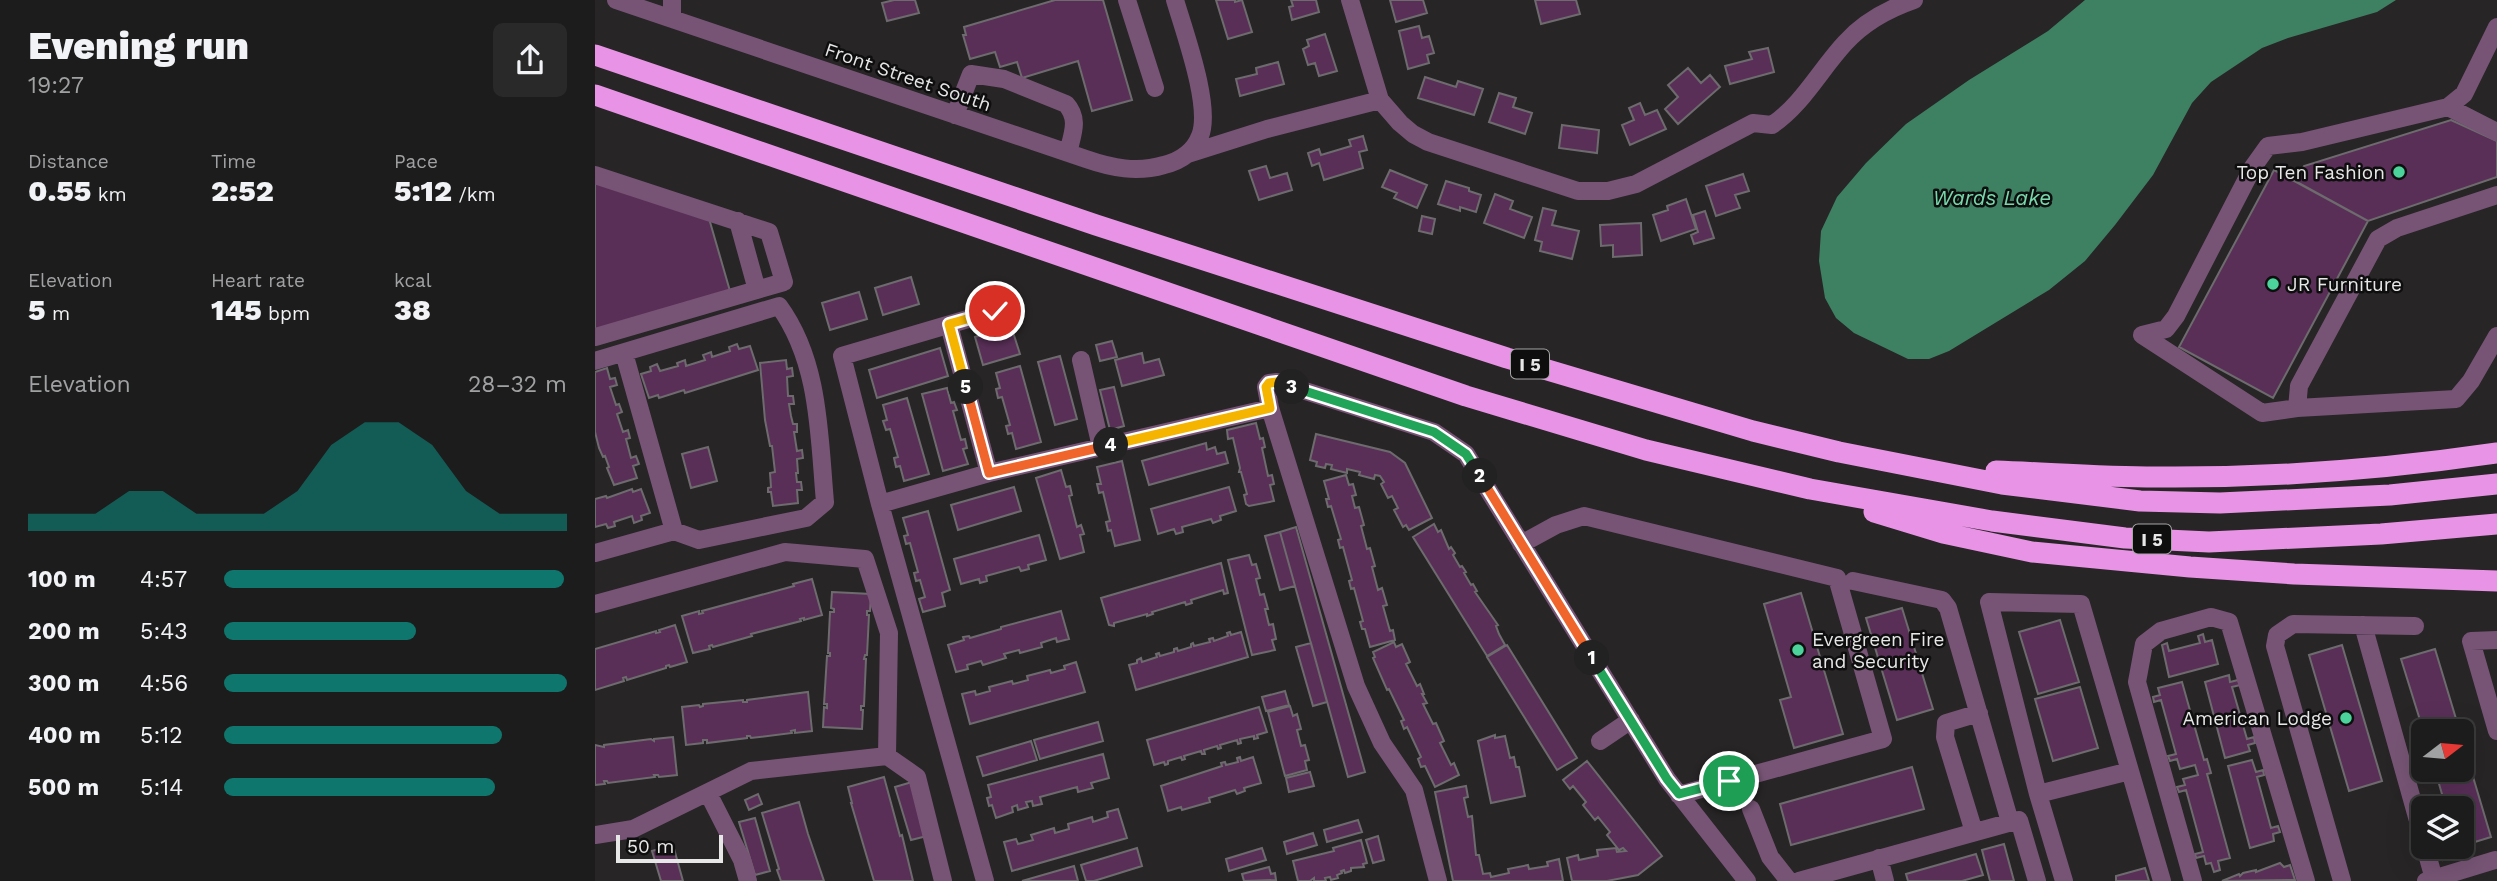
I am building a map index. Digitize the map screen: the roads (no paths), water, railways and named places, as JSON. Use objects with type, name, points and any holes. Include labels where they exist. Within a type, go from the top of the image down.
[{"type":"highway","name":"I 5","points":[[595,55],[1095,225],[1507,358],[1753,431],[1839,452],[2002,484],[2140,501],[2220,503],[2390,495],[2497,484]]},
{"type":"highway","name":"I 5","points":[[595,95],[1466,396],[1646,450],[1810,489],[2019,525],[2125,538],[2209,541],[2381,534],[2497,524]]},
{"type":"highway","points":[[1936,469],[2156,477],[2234,475],[2359,468],[2497,453]]},
{"type":"highway","points":[[1810,489],[1943,533],[2032,552],[2294,574],[2497,581]]},
{"type":"street","name":"Front Street South","points":[[616,0],[1068,153],[1127,170],[1161,167],[1188,154],[1267,129],[1380,100]]},
{"type":"street","points":[[672,0],[672,19]]},
{"type":"street","points":[[1127,0],[1155,88]]},
{"type":"street","points":[[1175,0],[1203,113],[1200,138],[1188,154]]},
{"type":"street","points":[[1350,0],[1380,100],[1400,123],[1428,142],[1565,187],[1593,192],[1636,184],[1753,122],[1769,126],[1778,121],[1846,42],[1879,14],[1914,0]]},
{"type":"street","points":[[2497,27],[2464,94],[2448,107],[2302,142],[2268,146],[2253,167],[2176,316],[2166,329],[2142,335],[2262,413],[2297,408],[2456,399],[2471,381],[2497,335]]},
{"type":"street","points":[[955,115],[971,74],[1004,79],[1066,104],[1072,110],[1076,120],[1068,153]]},
{"type":"street","points":[[2448,107],[2497,132]]},
{"type":"street","points":[[595,174],[769,232],[784,282],[595,337]]},
{"type":"street","points":[[2297,408],[2299,386],[2378,239],[2397,228],[2497,195]]},
{"type":"street","points":[[738,220],[757,290]]},
{"type":"street","points":[[595,361],[779,306],[792,323],[814,385],[825,502],[806,518],[699,540],[674,531],[595,554]]},
{"type":"street","points":[[985,881],[880,505],[842,356],[995,311]]},
{"type":"street","points":[[949,324],[989,473]]},
{"type":"street","points":[[624,353],[674,531]]},
{"type":"street","points":[[1080,360],[1101,447]]},
{"type":"street","points":[[1438,881],[1414,790],[1382,743],[1356,686],[1270,408],[1266,387],[1269,383],[1277,382],[1434,432],[1466,454],[1679,794],[1747,881]]},
{"type":"street","points":[[880,505],[989,473],[1270,408]]},
{"type":"street","points":[[1521,544],[1556,525],[1584,516],[1836,578],[1883,739],[1679,794]]},
{"type":"street","points":[[595,604],[785,552],[865,559],[888,633],[887,756]]},
{"type":"street","points":[[1853,581],[1941,600],[1948,608],[2010,822]]},
{"type":"street","points":[[2064,881],[2038,794],[1989,602],[2081,604],[2162,881]]},
{"type":"street","points":[[2193,881],[2137,682],[2144,644],[2161,631],[2211,617],[2229,622],[2306,881]]},
{"type":"street","points":[[2342,881],[2275,646],[2277,635],[2294,624],[2415,626]]},
{"type":"street","points":[[2363,625],[2411,798]]},
{"type":"street","points":[[2497,640],[2471,641],[2497,731]]},
{"type":"street","points":[[1974,832],[1945,737],[1946,723],[1979,713]]},
{"type":"street","points":[[1600,741],[1631,720]]},
{"type":"street","points":[[595,835],[633,829],[751,771],[887,756],[917,777],[943,881]]},
{"type":"street","points":[[2038,794],[2130,771]]},
{"type":"street","points":[[708,793],[741,860],[748,881]]},
{"type":"street","points":[[1751,809],[1770,857],[1789,881]]},
{"type":"street","points":[[1799,881],[2019,820],[2037,881]]},
{"type":"street","points":[[1879,858],[1885,881]]},
{"type":"street","points":[[2426,859],[2430,880],[2495,860]]},
{"type":"water","name":"Wards Lake","points":[[2085,0],[2396,0],[2377,12],[2262,48],[2211,82],[2192,103],[2153,175],[2115,225],[2085,261],[2049,290],[1949,351],[1929,359],[1908,359],[1854,333],[1836,318],[1825,298],[1819,261],[1821,231],[1837,197],[1866,163],[1906,124],[1969,80],[2048,31]]},
{"type":"place","name":"Top Ten Fashion","points":[[2399,172]]},
{"type":"place","name":"JR Furniture","points":[[2273,284]]},
{"type":"place","name":"Evergreen Fire and Security","points":[[1798,650]]},
{"type":"place","name":"American Lodge","points":[[2346,718]]}]
